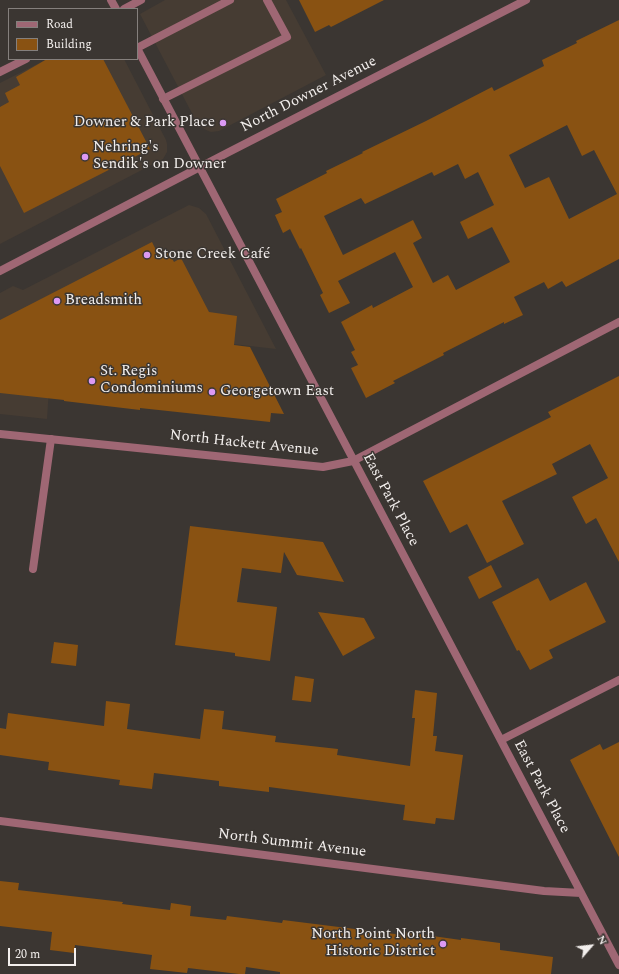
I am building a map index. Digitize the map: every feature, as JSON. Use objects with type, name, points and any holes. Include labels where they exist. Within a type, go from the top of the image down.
[{"type":"street","points":[[126,8],[141,0]]},
{"type":"street","points":[[138,47],[230,0]]},
{"type":"street","points":[[163,99],[287,37],[267,0]]},
{"type":"street","name":"North Downer Avenue","points":[[0,271],[526,0]]},
{"type":"street","name":"East Park Place","points":[[138,50],[619,965]]},
{"type":"street","points":[[0,72],[24,60]]},
{"type":"street","name":"North Hackett Avenue","points":[[0,434],[323,467],[353,461],[619,322]]},
{"type":"street","points":[[33,569],[51,439]]},
{"type":"street","points":[[501,740],[619,680]]},
{"type":"street","name":"North Summit Avenue","points":[[0,821],[544,891],[581,893]]},
{"type":"shaded area","points":[[165,0],[286,0],[326,75],[219,131],[211,132],[206,130],[196,121],[140,14]]},
{"type":"shaded area","points":[[45,60],[125,60],[166,140],[167,152],[163,159],[0,244],[0,83]]},
{"type":"shaded area","points":[[189,205],[199,208],[206,214],[276,349],[155,335],[50,373],[47,419],[0,414],[0,293],[13,286],[23,290]]},
{"type":"building","points":[[299,0],[384,0],[331,27],[329,25],[315,32]]},
{"type":"building","points":[[619,20],[619,259],[566,287],[562,281],[548,289],[544,282],[514,297],[523,315],[504,324],[504,322],[443,353],[444,355],[393,381],[395,383],[366,398],[351,368],[358,365],[351,352],[355,350],[341,322],[372,305],[373,308],[413,287],[395,252],[338,281],[350,303],[329,313],[320,295],[323,293],[301,248],[300,249],[290,229],[283,233],[275,215],[282,212],[276,199],[327,173],[326,171],[363,153],[362,152],[492,87],[494,91],[544,66],[542,60],[577,43],[576,41]],"holes":[[[567,125],[582,156],[594,150],[617,194],[569,219],[549,177],[525,188],[509,155]],[[458,164],[465,179],[478,172],[494,205],[460,222],[468,239],[492,227],[510,262],[456,290],[448,275],[433,283],[413,243],[422,238],[413,220],[343,255],[324,216],[361,198],[365,204],[432,172],[434,176]]]},
{"type":"building","points":[[45,60],[104,60],[150,149],[24,213],[0,166],[0,107],[9,102],[5,93],[20,85],[16,77]]},
{"type":"building","points":[[152,242],[159,256],[168,251],[174,262],[181,258],[209,312],[237,316],[234,345],[250,347],[284,414],[271,413],[270,422],[140,408],[140,410],[0,393],[0,320]]},
{"type":"building","points":[[619,376],[619,562],[596,518],[586,524],[572,497],[608,478],[590,444],[552,464],[557,474],[502,501],[524,544],[487,563],[467,524],[450,533],[423,481],[551,417],[548,412]]},
{"type":"building","points":[[190,526],[323,542],[344,582],[297,575],[284,552],[281,573],[242,568],[237,602],[277,607],[270,661],[235,656],[235,653],[175,645]]},
{"type":"building","points":[[491,565],[502,587],[479,599],[468,577]]},
{"type":"building","points":[[538,578],[550,601],[586,582],[606,622],[549,650],[553,658],[530,670],[519,650],[517,651],[492,602]]},
{"type":"building","points":[[318,612],[364,618],[375,638],[343,656]]},
{"type":"building","points":[[54,642],[78,645],[76,666],[51,663]]},
{"type":"building","points":[[295,676],[314,679],[311,702],[292,700]]},
{"type":"building","points":[[415,690],[437,693],[433,736],[437,736],[435,751],[463,755],[454,820],[436,818],[435,824],[403,820],[405,805],[269,787],[269,792],[219,786],[219,781],[154,773],[152,789],[119,785],[120,780],[48,770],[49,762],[0,755],[0,728],[6,729],[8,713],[104,726],[106,701],[130,704],[127,729],[200,739],[204,709],[224,711],[222,729],[276,736],[275,742],[338,749],[337,755],[410,766],[415,718],[412,718]]},
{"type":"building","points":[[619,742],[619,857],[570,760],[600,744],[603,750]]},
{"type":"building","points":[[0,881],[19,883],[18,890],[123,902],[122,904],[170,910],[171,903],[191,906],[190,916],[226,920],[227,916],[282,923],[283,920],[403,935],[404,932],[461,940],[461,938],[500,943],[500,950],[553,957],[551,974],[280,974],[280,972],[246,967],[245,974],[239,974],[188,968],[187,973],[150,969],[152,955],[75,945],[74,953],[50,950],[52,932],[0,926]]},
{"type":"place","name":"Downer & Park Place","points":[[223,123]]},
{"type":"place","name":"Nehring's Sendik's on Downer","points":[[85,157]]},
{"type":"place","name":"Stone Creek Café","points":[[147,255]]},
{"type":"place","name":"Breadsmith","points":[[57,301]]},
{"type":"place","name":"St. Regis Condominiums","points":[[92,381]]},
{"type":"place","name":"Georgetown East","points":[[212,392]]},
{"type":"place","name":"North Point North Historic District","points":[[443,944]]}]
